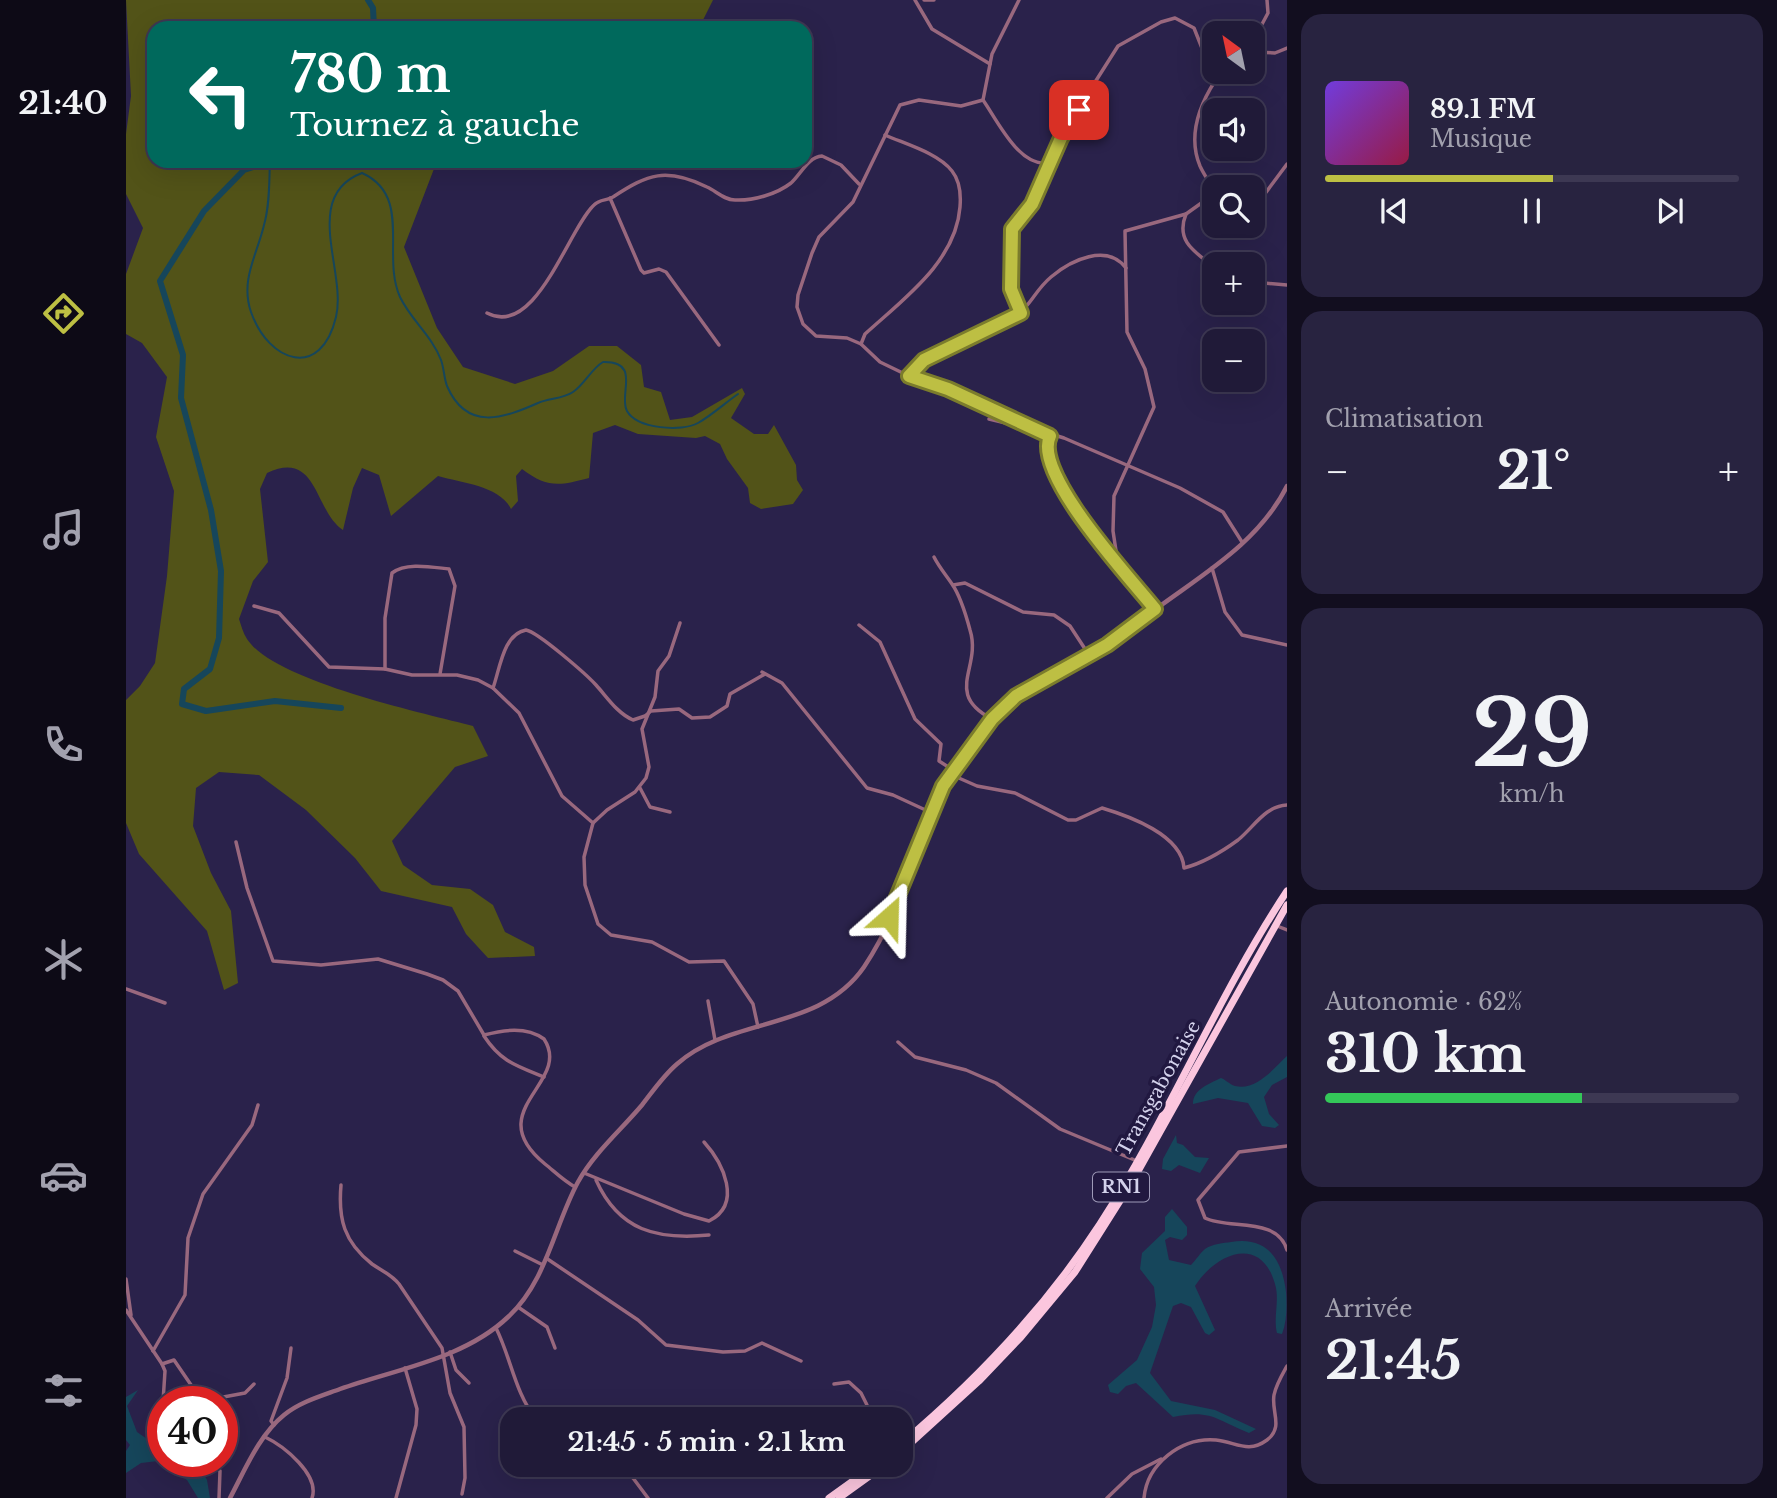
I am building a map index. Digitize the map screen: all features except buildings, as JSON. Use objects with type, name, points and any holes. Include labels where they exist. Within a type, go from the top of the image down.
[{"type":"highway","name":"Transgabonaise","points":[[913,1441],[979,1381],[1048,1307],[1105,1228],[1246,959],[1287,891]]},
{"type":"highway","name":"Transgabonaise","points":[[913,1433],[973,1379],[1034,1312],[1100,1224],[1139,1162],[1287,905]]},
{"type":"highway","points":[[829,1498],[860,1477]]},
{"type":"highway","points":[[839,1498],[868,1477]]},
{"type":"street","points":[[915,0],[932,29],[990,64]]},
{"type":"street","points":[[924,0],[934,0]]},
{"type":"street","points":[[1019,0],[990,64],[983,100],[1021,152],[1040,164],[1051,160]]},
{"type":"street","points":[[1265,21],[1267,0]]},
{"type":"street","points":[[1021,313],[1011,289],[1012,229],[1032,204],[1065,131],[1118,46],[1167,19],[1183,20],[1194,28],[1202,48]]},
{"type":"street","points":[[1265,53],[1275,53],[1287,48]]},
{"type":"street","points":[[1205,175],[1200,166],[1195,138],[1201,105],[1213,84]]},
{"type":"street","points":[[983,100],[961,106],[919,100],[904,102],[853,202],[819,237],[801,284],[797,307],[803,324],[812,333],[847,338],[861,344],[880,362],[909,376],[948,389],[1049,438]]},
{"type":"street","points":[[861,344],[865,334],[936,266],[952,239],[960,210],[959,186],[950,168],[885,135]]},
{"type":"street","points":[[812,161],[817,156],[841,165],[860,185]]},
{"type":"street","points":[[1265,194],[1287,163]]},
{"type":"street","points":[[487,313],[512,316],[528,306],[557,265],[586,213],[598,200],[610,198],[637,180],[663,175],[694,182],[731,200],[754,198],[785,187],[805,168]]},
{"type":"street","points":[[610,198],[641,270],[644,273],[659,269],[666,272],[719,345]]},
{"type":"street","points":[[1118,564],[1112,508],[1127,464],[1154,407],[1145,369],[1127,332],[1128,270],[1125,231],[1186,214],[1202,203]]},
{"type":"street","points":[[1186,214],[1182,229],[1185,241],[1202,256]]},
{"type":"street","points":[[909,376],[924,360],[1021,313],[1049,278],[1079,261],[1106,254],[1116,257],[1128,270]]},
{"type":"street","points":[[1265,283],[1287,285]]},
{"type":"street","points":[[989,419],[1127,464],[1212,504],[1223,512],[1243,544]]},
{"type":"street","points":[[1049,438],[1051,457],[1074,510],[1155,609]]},
{"type":"street","points":[[230,1498],[274,1425],[307,1402],[450,1352],[496,1328],[518,1307],[543,1265],[575,1187],[584,1172],[667,1073],[693,1051],[715,1040],[813,1009],[836,994],[862,968],[909,875],[932,813],[952,772],[992,719],[1016,696],[1120,637],[1243,544],[1273,513],[1287,486]]},
{"type":"street","points":[[934,557],[953,585],[973,640],[966,679],[969,701],[974,710],[992,719]]},
{"type":"street","points":[[385,669],[385,618],[392,573],[408,567],[436,567],[449,569],[455,586],[440,674]]},
{"type":"street","points":[[1212,568],[1225,612],[1241,635],[1287,645]]},
{"type":"street","points":[[953,585],[965,583],[1023,612],[1054,615],[1070,626],[1089,655]]},
{"type":"street","points":[[254,606],[279,613],[329,667],[385,669],[412,675],[465,676],[493,688],[519,713],[562,796],[593,823]]},
{"type":"street","points":[[680,623],[669,656],[658,671],[651,711],[642,729],[649,767],[640,788],[593,823],[584,857],[585,885],[598,924],[611,935],[652,942],[689,962],[724,961],[753,1004],[758,1027]]},
{"type":"street","points":[[859,625],[863,631],[880,642],[915,719],[941,744],[939,761],[977,786],[1015,793],[1068,820],[1076,820],[1102,808],[1115,812],[1170,841],[1181,854],[1184,868],[1197,864],[1238,839],[1272,809],[1287,805]]},
{"type":"street","points":[[493,688],[505,648],[519,632],[526,630],[553,647],[630,719],[637,719],[651,711],[679,709],[692,718],[710,717],[727,706],[730,694],[763,673],[780,681],[867,788],[893,795],[932,813]]},
{"type":"street","points":[[640,788],[650,807],[670,812]]},
{"type":"street","points":[[236,842],[247,888],[273,961],[321,965],[378,959],[443,980],[458,991],[492,1048],[520,1070],[544,1077]]},
{"type":"street","points":[[1275,925],[1287,930]]},
{"type":"street","points":[[126,989],[165,1003]]},
{"type":"street","points":[[708,1001],[715,1040]]},
{"type":"street","points":[[484,1035],[500,1031],[537,1034],[547,1044],[544,1077],[522,1117],[521,1138],[537,1157],[575,1187]]},
{"type":"street","points":[[898,1042],[915,1056],[965,1070],[996,1083],[1060,1129],[1139,1162]]},
{"type":"street","points":[[153,1351],[185,1295],[188,1238],[202,1194],[252,1125],[258,1105]]},
{"type":"street","points":[[584,1172],[596,1180],[709,1221],[724,1210],[728,1199],[722,1166],[704,1142]]},
{"type":"street","points":[[1287,1146],[1239,1152],[1206,1189],[1198,1205],[1205,1218],[1217,1224],[1265,1228],[1285,1243],[1287,1250]]},
{"type":"street","points":[[596,1180],[605,1199],[630,1224],[660,1235],[709,1235]]},
{"type":"street","points":[[341,1185],[340,1218],[345,1234],[372,1264],[393,1276],[438,1339],[450,1393],[464,1427],[466,1479],[462,1494]]},
{"type":"street","points":[[515,1251],[543,1265]]},
{"type":"street","points":[[546,1258],[638,1320],[667,1345],[723,1352],[745,1351],[762,1343],[802,1361]]},
{"type":"street","points":[[126,1279],[132,1317]]},
{"type":"street","points":[[518,1307],[547,1327],[555,1348]]},
{"type":"street","points":[[126,1310],[162,1364],[165,1371],[164,1386]]},
{"type":"street","points":[[496,1328],[511,1362],[520,1395],[528,1407]]},
{"type":"street","points":[[274,1425],[271,1422],[287,1378],[291,1348]]},
{"type":"street","points":[[450,1352],[456,1370],[469,1383]]},
{"type":"street","points":[[162,1364],[174,1360],[202,1401],[245,1393],[254,1384]]},
{"type":"street","points":[[1107,1498],[1132,1474],[1189,1443],[1216,1440],[1245,1448],[1268,1438],[1278,1422],[1273,1397],[1287,1366]]},
{"type":"street","points":[[396,1498],[416,1425],[417,1409],[405,1368]]},
{"type":"street","points":[[834,1384],[849,1382],[861,1393],[866,1407]]},
{"type":"street","points":[[265,1437],[310,1476],[315,1487],[312,1498]]},
{"type":"street","points":[[1144,1498],[1152,1471],[1168,1455]]},
{"type":"street","points":[[219,1498],[220,1477]]},
{"type":"street","points":[[631,1477],[648,1498]]},
{"type":"shaded area","points":[[126,0],[713,0],[702,21],[147,21],[147,168],[434,168],[404,247],[437,328],[463,367],[515,384],[553,371],[589,346],[617,346],[641,365],[644,387],[661,392],[670,420],[692,417],[742,388],[745,394],[731,418],[754,434],[768,434],[774,425],[796,465],[797,480],[803,490],[793,504],[761,509],[750,503],[748,488],[727,459],[720,444],[705,436],[696,438],[638,434],[615,425],[593,433],[589,478],[554,484],[539,480],[522,469],[516,476],[518,501],[511,509],[506,501],[489,490],[438,476],[391,516],[379,475],[362,468],[353,488],[343,530],[326,510],[306,475],[296,469],[284,468],[267,473],[260,489],[268,562],[253,581],[239,619],[247,639],[262,654],[317,682],[387,704],[473,726],[488,756],[455,767],[392,841],[403,865],[432,885],[470,889],[493,905],[505,932],[534,947],[535,956],[488,958],[466,934],[452,907],[381,891],[355,858],[306,810],[259,775],[219,772],[196,788],[193,826],[211,873],[231,911],[238,983],[224,990],[207,931],[139,854],[126,823],[126,700],[140,686],[155,663],[167,576],[174,491],[156,437],[167,377],[142,343],[126,334],[126,274],[143,228],[126,194],[126,134],[131,96]]},
{"type":"water","points":[[1287,1056],[1287,1077],[1272,1085],[1264,1097],[1269,1114],[1279,1125],[1275,1128],[1262,1126],[1248,1103],[1218,1098],[1193,1104],[1196,1094],[1212,1082],[1221,1078],[1235,1086],[1250,1085],[1264,1078]]},
{"type":"water","points":[[1176,1135],[1177,1143],[1183,1145],[1195,1157],[1209,1158],[1200,1173],[1179,1165],[1171,1171],[1162,1169],[1163,1159]]},
{"type":"water","points":[[1172,1209],[1187,1227],[1187,1235],[1182,1240],[1170,1237],[1165,1240],[1169,1260],[1191,1265],[1208,1247],[1244,1241],[1263,1246],[1281,1269],[1287,1303],[1282,1334],[1277,1333],[1276,1290],[1268,1268],[1260,1259],[1249,1254],[1238,1254],[1214,1265],[1195,1286],[1215,1330],[1209,1335],[1205,1333],[1191,1307],[1181,1303],[1173,1306],[1150,1373],[1171,1401],[1215,1410],[1256,1429],[1249,1433],[1205,1415],[1173,1417],[1136,1383],[1126,1386],[1118,1394],[1110,1392],[1108,1385],[1137,1360],[1152,1327],[1156,1305],[1154,1287],[1140,1269],[1142,1253],[1165,1231],[1165,1217]]},
{"type":"water","points":[[138,1390],[127,1406],[137,1432],[147,1439],[147,1462],[126,1473],[126,1451],[130,1445],[126,1440],[126,1397]]},
{"type":"water","points":[[182,1477],[205,1477],[210,1498],[198,1498]]},
{"type":"waterway","points":[[368,0],[373,8],[374,21]]},
{"type":"waterway","points":[[250,168],[244,170],[204,211],[160,281],[183,355],[181,398],[211,510],[221,571],[219,638],[210,669],[184,689],[182,704],[206,711],[275,701],[341,708]]},
{"type":"waterway","points":[[270,168],[266,217],[247,289],[251,312],[259,329],[282,353],[307,357],[319,350],[329,337],[336,317],[338,299],[330,217],[334,199],[344,184],[362,173],[377,183],[387,196],[393,228],[395,281],[400,297],[437,351],[447,386],[455,401],[465,410],[476,416],[500,416],[565,396],[577,389],[603,362],[622,367],[626,380],[627,411],[640,422],[650,425],[671,428],[691,426],[738,394]]},
{"type":"route","points":[[889,917],[909,875],[943,786],[992,719],[1016,696],[1120,637],[1155,609],[1074,510],[1047,447],[1050,436],[948,389],[909,376],[924,360],[1021,313],[1014,302],[1011,289],[1012,229],[1032,204],[1061,138],[1079,110]]}]
